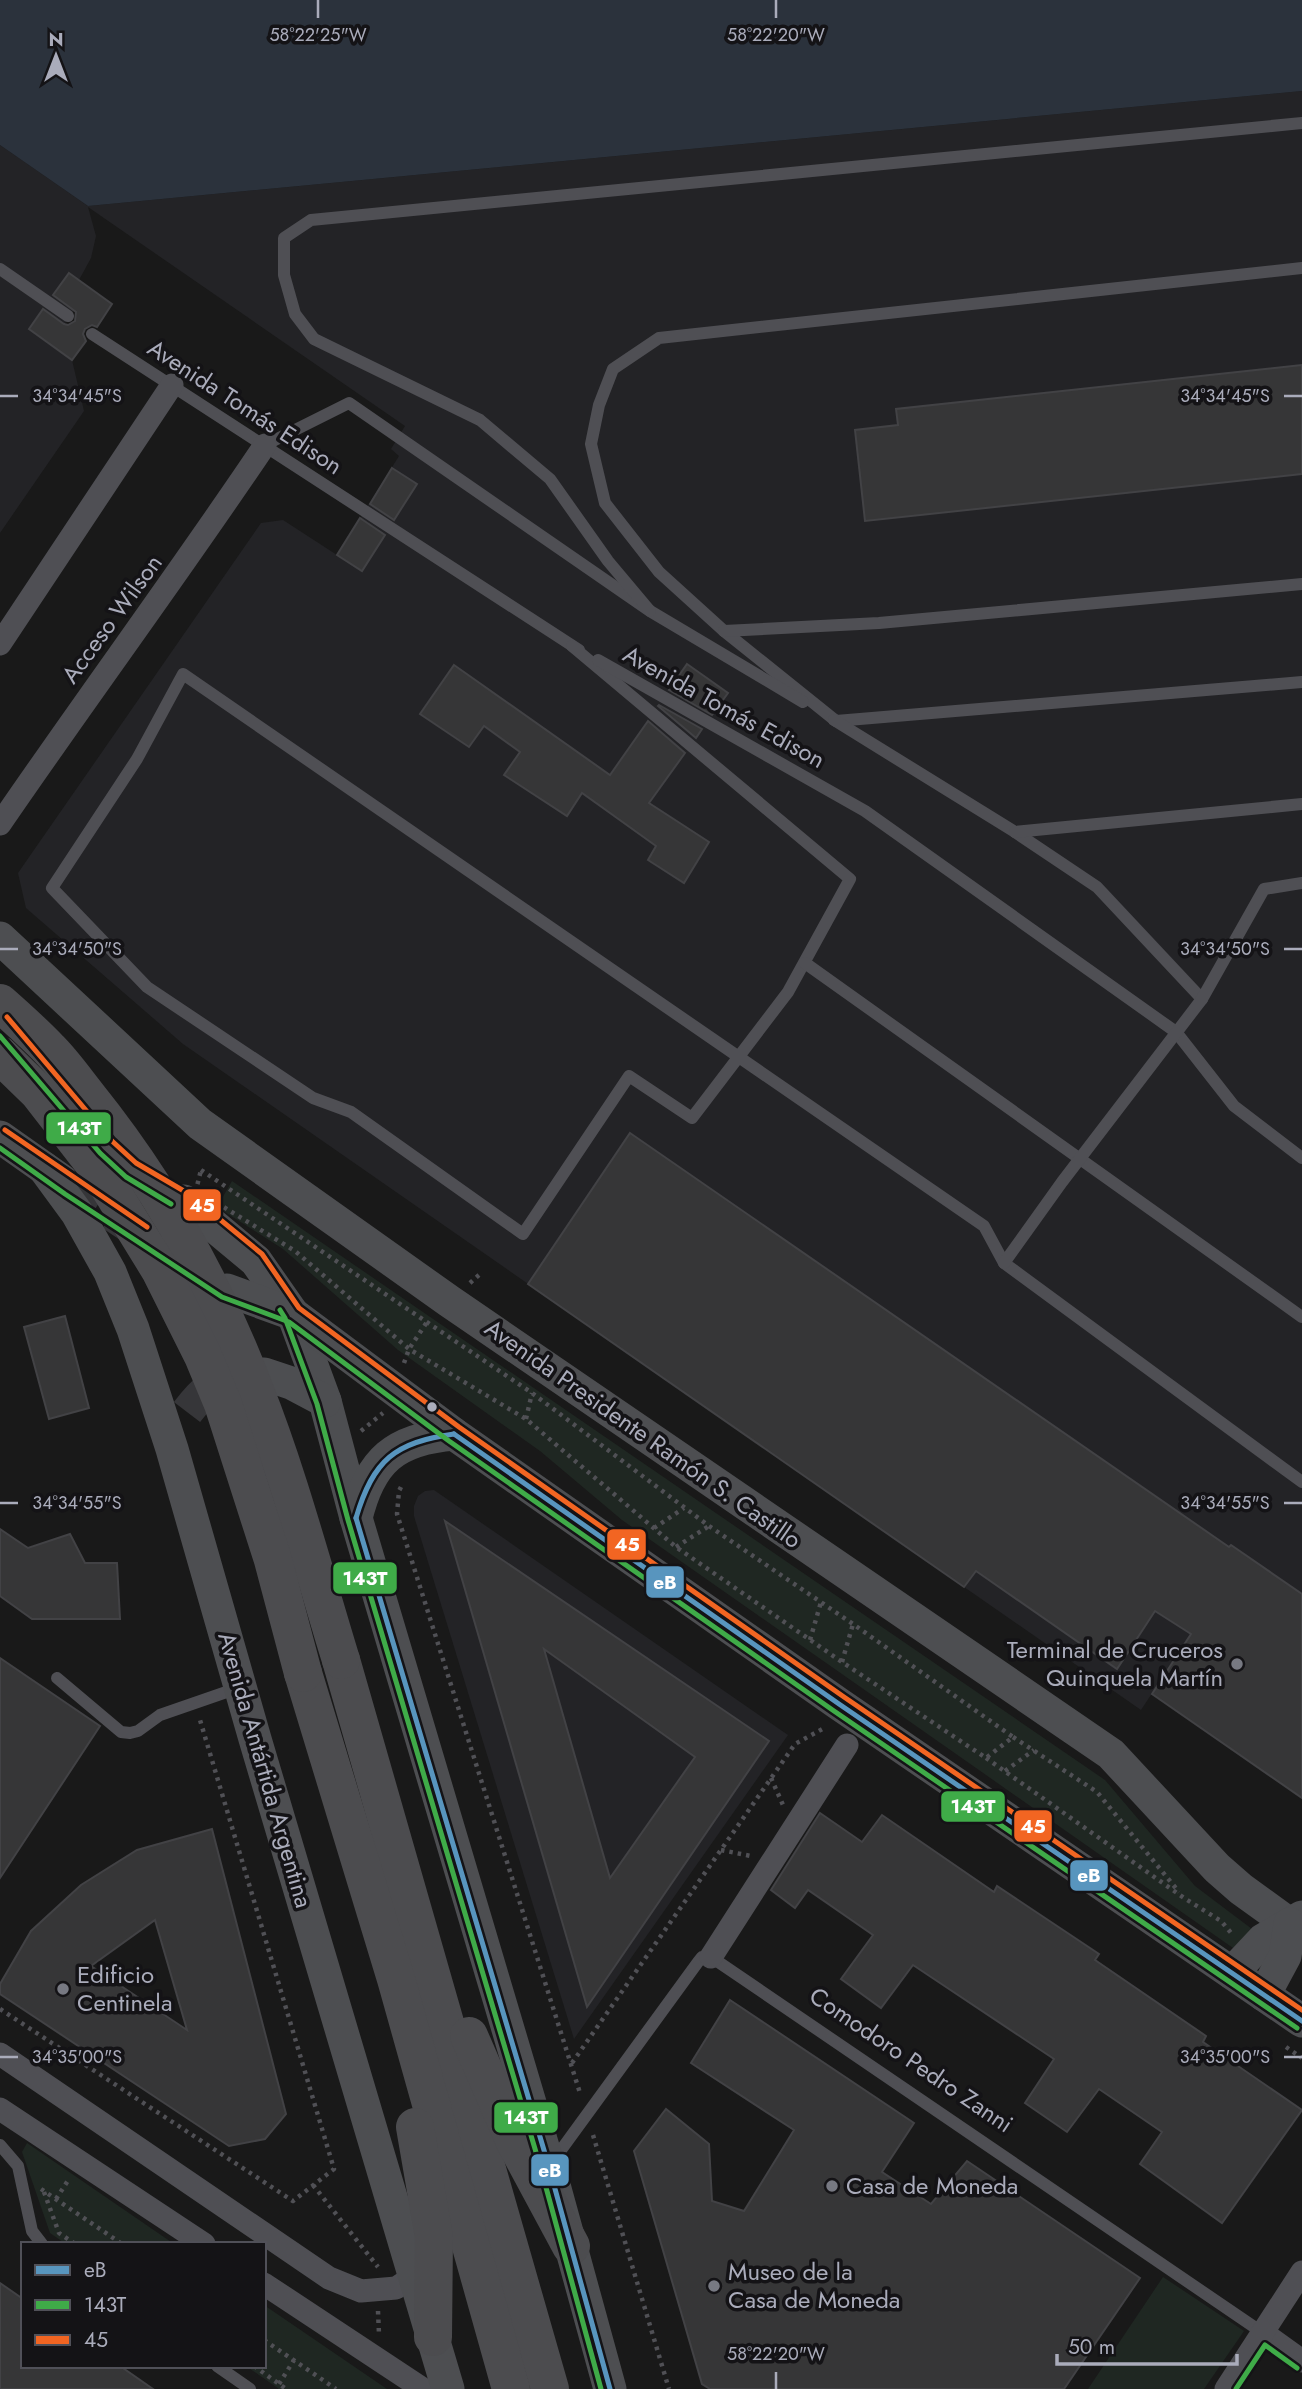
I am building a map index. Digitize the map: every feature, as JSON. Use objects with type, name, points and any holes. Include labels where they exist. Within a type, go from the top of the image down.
[{"type":"highway","points":[[0,1003],[51,1051],[110,1124],[154,1188],[188,1246],[234,1338],[254,1388],[274,1443],[341,1660],[550,2389]]},
{"type":"highway","points":[[0,1055],[40,1093],[125,1211],[203,1356],[223,1404],[273,1560],[303,1673],[396,1979],[511,2389]]},
{"type":"highway","points":[[389,1832],[455,2005],[509,2129],[571,2246]]},
{"type":"highway","points":[[396,1979],[409,2090],[433,2237],[433,2337]]},
{"type":"main road","name":"Avenida Presidente Ramón S. Castillo","points":[[0,938],[167,1096],[234,1150],[640,1433],[1111,1754],[1217,1868],[1241,1889],[1298,1925]]},
{"type":"main road","name":"Avenida Antártida Argentina","points":[[0,1137],[57,1178],[110,1272],[133,1329],[172,1450],[448,2389]]},
{"type":"main road","points":[[184,1202],[256,1261],[293,1314],[325,1401],[356,1518],[549,2168],[610,2389]]},
{"type":"main road","points":[[227,1290],[293,1314],[454,1434],[839,1704],[1242,1963],[1264,1995],[1302,2021]]},
{"type":"main road","points":[[264,1374],[291,1383],[325,1401]]},
{"type":"main road","points":[[172,1450],[187,1412]]},
{"type":"main road","points":[[356,1518],[363,1490],[378,1466],[404,1444],[426,1437],[454,1434]]},
{"type":"main road","points":[[1242,1963],[1263,1940],[1298,1925]]},
{"type":"main road","points":[[1264,1995],[1298,1925]]},
{"type":"street","points":[[0,644],[172,385]]},
{"type":"street","name":"Acceso Wilson","points":[[0,824],[66,727],[188,559],[265,445]]},
{"type":"street","points":[[712,1956],[847,1745]]},
{"type":"street","points":[[0,2054],[329,2278],[361,2291],[396,2288],[414,2276]]},
{"type":"street","points":[[0,2109],[201,2242]]},
{"type":"street","points":[[1226,2389],[1302,2272]]},
{"type":"street","points":[[266,2285],[423,2389]]},
{"type":"street","name":"Comodoro Pedro Zanni","points":[[1264,2333],[1302,2361]]},
{"type":"lane","points":[[650,611],[608,561],[550,479],[480,420],[314,339],[295,314],[284,275],[284,238],[310,220],[1302,123]]},
{"type":"lane","points":[[1302,268],[659,338],[613,369],[599,405],[591,444],[605,503],[659,572],[724,631],[836,721],[1302,682]]},
{"type":"lane","points":[[0,269],[68,316]]},
{"type":"lane","name":"Avenida Tomás Edison","points":[[92,334],[572,646],[865,811],[1176,1032],[1234,1106],[1302,1158]]},
{"type":"lane","points":[[265,445],[349,403],[650,611],[836,721],[1015,832],[1097,887],[1202,999]]},
{"type":"lane","points":[[724,631],[879,623],[1302,584]]},
{"type":"lane","points":[[572,646],[850,879],[806,964],[788,992],[737,1058],[692,1118],[629,1076],[523,1234],[351,1112],[313,1098],[147,987],[52,888],[137,759],[183,674],[737,1058],[984,1226],[1004,1263],[1302,1482]]},
{"type":"lane","points":[[1015,832],[1302,804]]},
{"type":"lane","points":[[1004,1263],[1202,999],[1264,889],[1302,883]]},
{"type":"lane","points":[[806,964],[1302,1317]]},
{"type":"lane","points":[[57,1678],[121,1732],[138,1731],[160,1715],[240,1687]]},
{"type":"lane","points":[[549,2168],[698,1962],[702,1957],[712,1956]]},
{"type":"lane","name":"Comodoro Pedro Zanni","points":[[712,1956],[1264,2333]]},
{"type":"lane","points":[[0,2145],[18,2166],[32,2231],[41,2242]]},
{"type":"lane","points":[[220,2368],[250,2389]]},
{"type":"path","points":[[1184,1898],[1097,1792],[1013,1737],[709,1526],[532,1393],[201,1170],[196,1190],[295,1251],[409,1349],[526,1419],[676,1547],[1005,1771],[1184,1898],[1221,1921],[1238,1941],[1242,1963]]},
{"type":"path","points":[[526,1419],[532,1393]]},
{"type":"path","points":[[406,1482],[399,1490],[397,1514],[587,2114],[669,2389]]},
{"type":"path","points":[[654,1528],[684,1508]]},
{"type":"path","points":[[676,1547],[709,1526]]},
{"type":"path","points":[[810,1640],[821,1602]]},
{"type":"path","points":[[842,1662],[853,1624]]},
{"type":"path","points":[[0,2010],[293,2201],[334,2169],[195,1703]]},
{"type":"path","points":[[571,2064],[795,1744],[824,1729],[839,1704]]},
{"type":"path","points":[[986,1758],[1013,1737]]},
{"type":"path","points":[[1005,1771],[1034,1751]]},
{"type":"path","points":[[20,2175],[119,2242]]},
{"type":"path","points":[[56,2199],[70,2178]]},
{"type":"path","points":[[44,2191],[59,2233],[72,2242]]},
{"type":"path","points":[[266,2341],[334,2388]]},
{"type":"path","points":[[279,2384],[294,2360]]},
{"type":"path","points":[[257,2368],[286,2389]]},
{"type":"shaded area","points":[[0,0],[1302,0],[1302,91],[88,206],[0,145]]},
{"type":"shaded area","points":[[1302,91],[1302,1594],[1176,1624],[1191,1634],[1141,1710],[183,1044],[26,908],[18,873],[261,523],[283,520],[337,555],[399,456],[391,449],[405,426],[88,207],[96,236],[91,258],[79,280],[90,288],[50,344],[72,360],[84,411],[0,533],[0,145],[88,206]]},
{"type":"shaded area","points":[[232,1181],[1105,1780],[1195,1886],[1252,1929],[1233,1948],[622,1520],[540,1451],[398,1350],[283,1249],[217,1207]]},
{"type":"shaded area","points":[[434,1490],[788,1735],[574,2039],[414,1516],[418,1496],[425,1491]]},
{"type":"shaded area","points":[[27,2143],[171,2242],[63,2242],[50,2233],[22,2152]]},
{"type":"shaded area","points":[[1163,2277],[1244,2331],[1204,2389],[1088,2389]]},
{"type":"shaded area","points":[[266,2306],[387,2389],[279,2389],[249,2368],[266,2368]]},
{"type":"building","points":[[69,273],[112,304],[97,327],[92,325],[85,329],[83,334],[86,341],[72,360],[29,329],[43,309],[64,324],[75,321],[76,312],[53,295]]},
{"type":"building","points":[[1302,365],[1302,474],[865,521],[855,430],[898,425],[896,409]]},
{"type":"building","points":[[392,468],[417,484],[394,520],[370,504]]},
{"type":"building","points":[[360,518],[385,535],[362,571],[337,555]]},
{"type":"building","points":[[687,664],[728,693],[712,715],[669,690]]},
{"type":"building","points":[[454,665],[610,775],[648,721],[685,753],[649,803],[709,842],[684,883],[648,860],[656,846],[582,793],[567,816],[504,775],[520,752],[484,726],[469,747],[420,714]]},
{"type":"building","points":[[658,706],[702,729],[696,738]]},
{"type":"building","points":[[630,1133],[1229,1547],[1231,1545],[1302,1594],[1302,1798],[1152,1694],[1191,1634],[1155,1611],[1117,1669],[976,1571],[964,1587],[528,1284]]},
{"type":"building","points":[[65,1316],[89,1408],[49,1419],[24,1327]]},
{"type":"building","points":[[445,1521],[769,1741],[587,2007]],"holes":[[[544,1649],[695,1757],[610,1878]]]},
{"type":"building","points":[[0,1529],[28,1548],[70,1534],[85,1563],[117,1563],[120,1619],[32,1619],[0,1596]]},
{"type":"building","points":[[0,1658],[100,1726],[0,1878]]},
{"type":"building","points":[[820,1813],[862,1842],[882,1815],[994,1892],[997,1886],[1099,1954],[1095,1960],[1206,2036],[1203,2042],[1302,2110],[1222,2223],[1140,2164],[1162,2132],[1099,2089],[1067,2132],[1025,2103],[1054,2059],[913,1965],[881,2008],[841,1979],[873,1935],[808,1890],[795,1908],[771,1890]]},
{"type":"building","name":"Edificio Centinela","points":[[212,1829],[286,2114],[265,2139],[229,2146],[0,1994],[0,1984],[31,1931],[81,1885],[137,1850]],"holes":[[[155,1920],[187,2030],[91,1966]]]},
{"type":"building","name":"Casa de Moneda","points":[[730,2000],[914,2123],[882,2172],[931,2204],[967,2161],[1140,2278],[1064,2389],[710,2389],[702,2384],[634,2151],[666,2109],[709,2144],[712,2201],[744,2211],[794,2130],[691,2063]]},
{"type":"building","points":[[0,2283],[21,2298],[21,2368],[123,2368],[153,2389],[0,2389]]},
{"type":"tunnel","points":[[70,1187],[135,1230]]},
{"type":"tunnel","points":[[187,1412],[215,1384],[238,1377]]},
{"type":"transit line","name":"45","points":[[7,1017],[112,1141],[136,1163],[189,1194],[262,1254],[299,1308],[459,1427],[844,1697],[1302,2010]]},
{"type":"transit line","name":"143T","points":[[0,1036],[100,1153],[126,1177],[171,1204]]},
{"type":"transit line","name":"45","points":[[5,1130],[147,1227]]},
{"type":"transit line","name":"143T","points":[[0,1148],[222,1297],[289,1322],[449,1441],[834,1711],[1297,2028]]},
{"type":"transit line","name":"143T","points":[[280,1310],[317,1404],[348,1520],[541,2169],[601,2389]]},
{"type":"transit line","name":"eB","points":[[454,1434],[839,1704],[1302,2021]]},
{"type":"transit line","name":"eB","points":[[356,1518],[370,1482],[389,1457],[416,1442],[454,1434]]},
{"type":"transit line","name":"eB","points":[[356,1518],[549,2167],[610,2389]]},
{"type":"transit line","name":"143T","points":[[1236,2389],[1265,2345],[1297,2368]]},
{"type":"place","name":"Terminal de Cruceros Quinquela Martín","points":[[1237,1664]]},
{"type":"place","name":"Edificio Centinela","points":[[63,1989]]},
{"type":"place","name":"Casa de Moneda","points":[[832,2186]]},
{"type":"place","name":"Museo de la Casa de Moneda","points":[[714,2286]]}]
